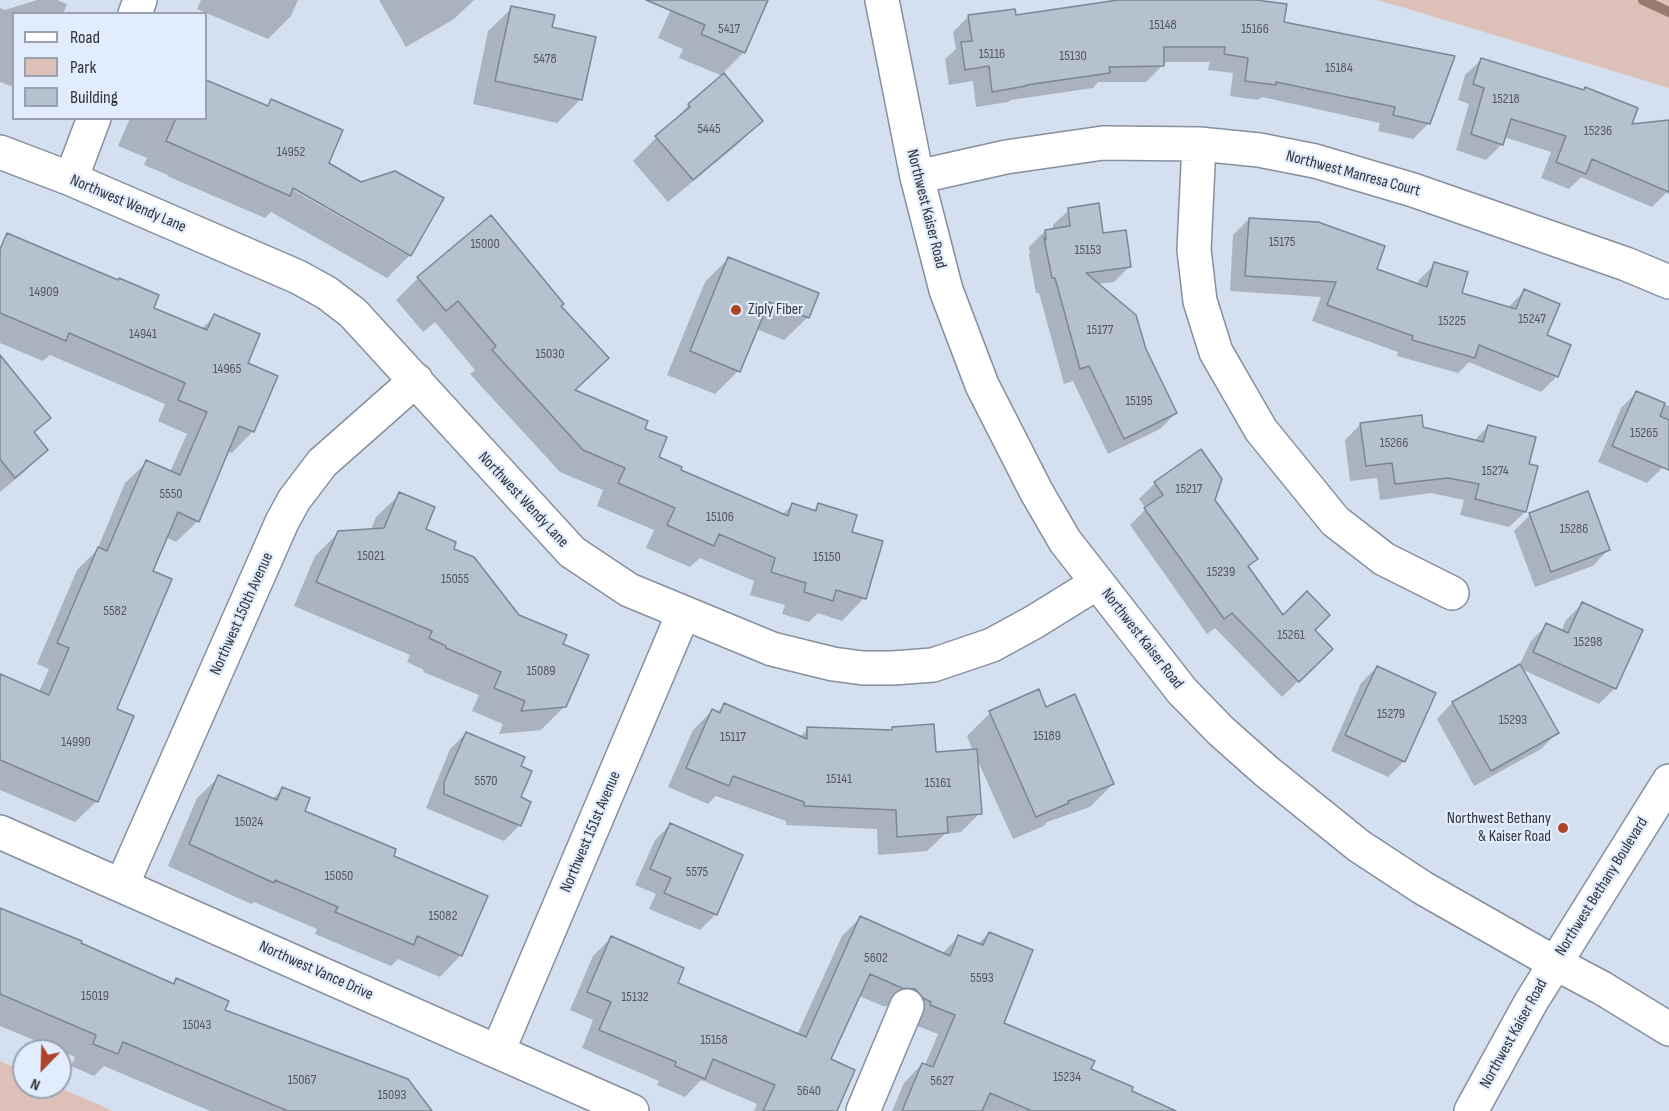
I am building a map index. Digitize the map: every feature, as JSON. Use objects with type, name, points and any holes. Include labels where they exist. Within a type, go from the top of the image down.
[{"type":"street","name":"Northwest Kaiser Road","points":[[882,0],[917,177],[946,290],[982,385],[1036,491],[1065,541],[1182,691],[1221,730],[1306,805],[1359,846],[1423,888],[1555,963],[1471,1111]]},
{"type":"street","points":[[71,179],[93,120]]},
{"type":"street","name":"Northwest Manresa Court","points":[[917,177],[1006,157],[1103,143],[1200,144],[1259,150],[1326,164],[1413,190],[1626,264],[1669,282]]},
{"type":"street","points":[[1200,144],[1194,250],[1200,301],[1216,352],[1262,430],[1335,522],[1384,559],[1452,593]]},
{"type":"street","name":"Northwest Wendy Lane","points":[[0,152],[71,179],[298,277],[327,292],[353,313],[572,552],[629,590],[683,614],[802,657],[862,668],[893,668],[933,665],[992,645],[1097,583]]},
{"type":"street","name":"Northwest 150th Avenue","points":[[122,885],[282,522],[294,500],[322,463],[416,380]]},
{"type":"street","name":"Northwest 151st Avenue","points":[[498,1051],[683,614]]},
{"type":"street","name":"Northwest Bethany Boulevard","points":[[1555,963],[1669,781]]},
{"type":"street","name":"Northwest Vance Drive","points":[[0,832],[632,1111]]},
{"type":"street","points":[[1555,963],[1669,1029]]},
{"type":"street","points":[[863,1111],[907,1006]]},
{"type":"green space","points":[[1377,0],[1669,0],[1669,88],[1405,8]]},
{"type":"green space","points":[[0,1061],[12,1066],[12,1099],[72,1099],[72,1093],[113,1111],[0,1111]]},
{"type":"building","points":[[646,0],[768,0],[745,53],[701,34],[705,25]]},
{"type":"building","points":[[1118,0],[1256,0],[1287,4],[1284,22],[1455,56],[1430,124],[1393,115],[1395,107],[1276,82],[1276,85],[1245,81],[1248,58],[1224,54],[1225,47],[1164,47],[1164,66],[1109,67],[1110,73],[992,92],[989,66],[965,70],[961,42],[972,41],[968,15],[1015,9],[1016,15]]},
{"type":"building","points":[[511,6],[555,15],[552,27],[596,37],[582,100],[495,81]]},
{"type":"building","points":[[1481,58],[1584,90],[1585,87],[1638,108],[1632,124],[1669,120],[1669,192],[1592,159],[1586,174],[1556,162],[1566,136],[1511,119],[1503,145],[1471,134],[1484,88],[1473,84]]},
{"type":"building","points":[[724,73],[763,121],[693,180],[655,136],[690,107],[688,104]]},
{"type":"building","points":[[207,80],[268,106],[271,99],[343,130],[329,163],[361,182],[395,171],[444,198],[411,256],[293,188],[290,196],[166,141],[175,120],[207,120]]},
{"type":"building","points":[[1099,203],[1103,233],[1126,230],[1131,267],[1086,273],[1136,315],[1146,349],[1177,413],[1124,439],[1089,366],[1080,369],[1055,278],[1052,278],[1044,238],[1046,240],[1045,230],[1070,226],[1068,208]]},
{"type":"building","points":[[491,215],[564,304],[561,306],[609,358],[575,390],[648,421],[645,429],[667,437],[659,457],[682,467],[681,470],[788,516],[792,503],[816,511],[818,503],[857,515],[852,532],[883,541],[866,599],[836,590],[833,601],[804,592],[806,583],[771,572],[775,558],[719,534],[714,546],[667,525],[675,508],[618,483],[625,468],[583,450],[492,350],[496,346],[458,301],[446,311],[417,277]]},
{"type":"building","points":[[1249,218],[1318,222],[1385,246],[1377,269],[1427,287],[1434,262],[1468,272],[1462,293],[1516,309],[1524,289],[1560,304],[1547,335],[1571,345],[1558,377],[1479,345],[1475,358],[1412,340],[1413,336],[1327,305],[1336,282],[1245,276]]},
{"type":"building","points":[[7,233],[159,295],[154,308],[207,330],[214,314],[260,334],[248,363],[278,376],[254,432],[239,426],[199,522],[178,512],[153,571],[172,579],[117,709],[134,716],[98,802],[0,760],[0,674],[49,695],[69,648],[57,643],[98,547],[107,551],[146,460],[180,475],[207,412],[178,400],[185,383],[69,333],[66,341],[0,313],[0,249]]},
{"type":"building","name":"Ziply Fiber","points":[[728,257],[819,293],[809,318],[769,302],[740,372],[690,351]]},
{"type":"building","points":[[0,355],[51,418],[34,432],[48,450],[15,478],[0,459]]},
{"type":"building","points":[[1636,391],[1665,403],[1660,416],[1669,420],[1669,470],[1612,446]]},
{"type":"building","points":[[1422,415],[1423,427],[1483,442],[1488,425],[1536,437],[1529,464],[1538,466],[1526,512],[1475,499],[1479,484],[1448,478],[1395,484],[1392,463],[1366,466],[1360,423]]},
{"type":"building","points":[[1201,449],[1222,479],[1215,500],[1258,559],[1248,566],[1283,615],[1307,591],[1330,615],[1315,630],[1333,649],[1299,682],[1232,613],[1224,619],[1144,508],[1163,495],[1154,482]]},
{"type":"building","points":[[1588,491],[1610,550],[1551,572],[1529,513]]},
{"type":"building","points":[[399,492],[435,507],[426,529],[456,542],[454,549],[474,557],[519,615],[567,635],[563,644],[589,655],[566,707],[521,711],[525,701],[494,688],[501,672],[429,638],[432,631],[316,582],[338,531],[384,528]]},
{"type":"building","points":[[1582,602],[1643,630],[1616,689],[1533,652],[1546,623],[1568,633]]},
{"type":"building","points":[[1520,664],[1559,733],[1491,771],[1452,702]]},
{"type":"building","points":[[1377,666],[1436,693],[1405,762],[1345,735]]},
{"type":"building","points":[[1039,689],[1046,707],[1075,694],[1114,784],[1068,801],[1069,803],[1036,817],[989,711]]},
{"type":"building","points":[[724,703],[807,739],[807,727],[892,730],[892,727],[934,724],[936,752],[977,749],[982,814],[947,817],[948,833],[897,837],[896,810],[804,806],[804,802],[733,776],[729,786],[686,768],[712,709],[720,713]]},
{"type":"building","points":[[466,732],[525,757],[521,766],[532,771],[521,797],[531,802],[521,826],[444,794],[444,782]]},
{"type":"building","points":[[218,775],[277,800],[282,787],[310,798],[305,811],[396,849],[394,856],[488,896],[462,956],[417,936],[414,945],[335,912],[338,907],[275,880],[274,883],[189,844]]},
{"type":"building","points":[[670,823],[743,855],[717,915],[664,893],[671,878],[650,869]]},
{"type":"building","points":[[0,908],[82,941],[81,943],[174,984],[176,978],[229,1001],[225,1010],[408,1079],[432,1111],[288,1111],[123,1042],[118,1054],[93,1044],[96,1035],[0,994]]},
{"type":"building","points":[[860,916],[950,956],[958,935],[983,945],[989,932],[1033,950],[1004,1023],[1095,1061],[1091,1069],[1133,1087],[1132,1091],[1176,1111],[1032,1111],[990,1093],[982,1111],[902,1111],[922,1063],[933,1067],[955,1015],[930,1005],[931,1002],[923,998],[915,989],[902,988],[870,974],[831,1059],[855,1070],[837,1111],[763,1111],[775,1085],[713,1059],[705,1079],[675,1066],[676,1062],[599,1030],[611,1002],[587,992],[611,936],[684,968],[678,983],[806,1037]]},
{"type":"waterway","points":[[1643,0],[1669,12]]},
{"type":"place","name":"Ziply Fiber","points":[[736,310]]},
{"type":"place","name":"Northwest Bethany & Kaiser Road","points":[[1563,828]]}]
